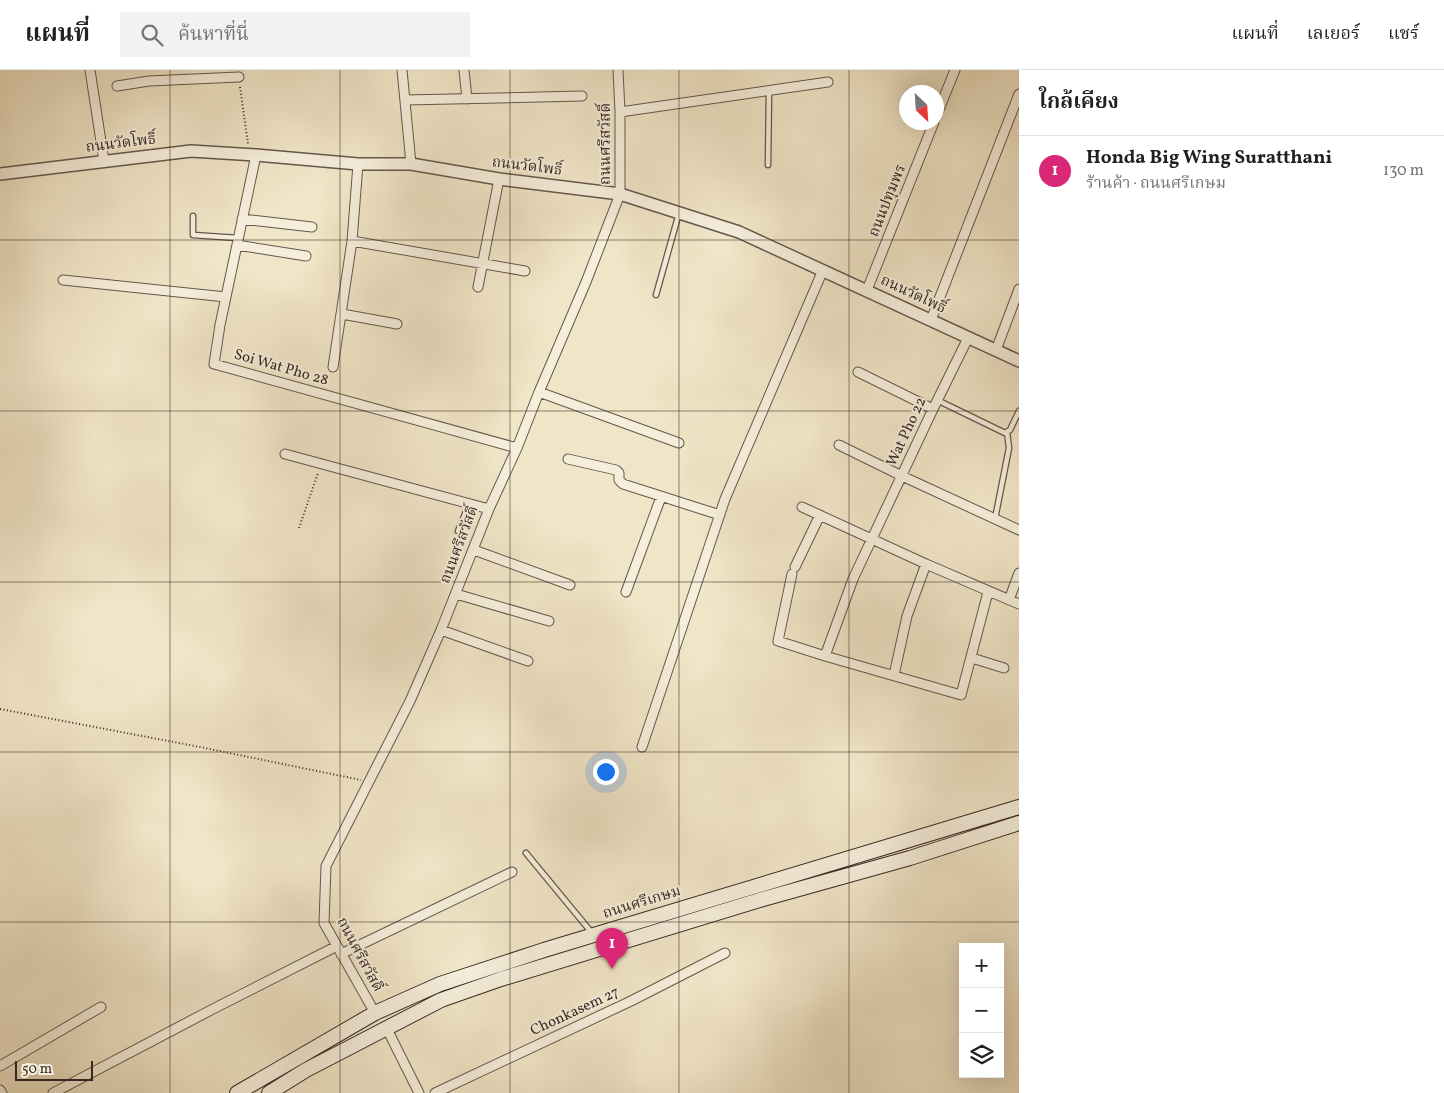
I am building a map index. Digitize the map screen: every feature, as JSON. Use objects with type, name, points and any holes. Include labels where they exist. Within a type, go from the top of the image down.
[{"type":"main road","name":"ถนนศรีเกษม","points":[[237,1093],[375,1013],[440,984],[705,901],[1019,807]]},
{"type":"main road","name":"ถนนศรีเกษม","points":[[269,1093],[306,1070],[386,1027],[441,1000],[501,978],[710,915],[910,858],[1019,823]]},
{"type":"main road","points":[[705,901],[710,915]]},
{"type":"street","points":[[90,70],[104,161]]},
{"type":"street","points":[[402,70],[411,164]]},
{"type":"street","points":[[464,70],[467,99]]},
{"type":"street","name":"ถนนศรีสวัสดิ์","points":[[375,1013],[324,923],[326,866],[410,701],[442,630],[489,509],[517,448],[586,282],[620,194],[618,70]]},
{"type":"street","points":[[944,97],[955,70]]},
{"type":"street","points":[[117,86],[149,80],[238,77]]},
{"type":"street","points":[[620,112],[828,82]]},
{"type":"street","points":[[931,320],[1019,95]]},
{"type":"street","points":[[405,100],[582,96]]},
{"type":"street","name":"ถนนปทุมพร","points":[[867,290],[931,130]]},
{"type":"street","name":"ถนนวัดโพธิ์","points":[[0,174],[191,151],[358,164],[411,164],[499,179],[620,194],[739,232],[1019,361]]},
{"type":"street","name":"Soi Wat Pho 28","points":[[253,155],[214,364],[517,448]]},
{"type":"street","points":[[334,367],[352,241],[358,164]]},
{"type":"street","points":[[478,287],[499,179]]},
{"type":"street","points":[[242,219],[312,227]]},
{"type":"street","points":[[352,241],[525,271]]},
{"type":"street","points":[[237,242],[306,256]]},
{"type":"street","points":[[642,748],[725,499],[822,270]]},
{"type":"street","points":[[62,280],[226,297]]},
{"type":"street","points":[[996,350],[1019,289]]},
{"type":"street","points":[[342,314],[398,324]]},
{"type":"street","name":"Wat Pho 22","points":[[824,656],[853,579],[968,338]]},
{"type":"street","points":[[858,372],[933,409]]},
{"type":"street","points":[[539,392],[680,442]]},
{"type":"street","points":[[839,445],[1019,530]]},
{"type":"street","points":[[285,454],[489,509]]},
{"type":"street","points":[[568,459],[616,470],[619,473],[620,482],[623,484],[720,514]]},
{"type":"street","points":[[626,592],[661,497]]},
{"type":"street","points":[[802,507],[988,592],[1019,604]]},
{"type":"street","points":[[820,516],[793,571],[778,641],[961,695],[988,592]]},
{"type":"street","points":[[474,550],[570,584]]},
{"type":"street","points":[[894,675],[907,616],[926,564]]},
{"type":"street","points":[[1009,600],[1019,573]]},
{"type":"street","points":[[456,594],[550,621]]},
{"type":"street","points":[[442,630],[528,661]]},
{"type":"street","points":[[972,658],[1004,668]]},
{"type":"street","points":[[54,1093],[211,1010],[512,872]]},
{"type":"street","name":"Chonkasem 27","points":[[435,1093],[631,1002],[725,953]]},
{"type":"street","points":[[0,1066],[100,1007]]},
{"type":"street","points":[[386,1027],[419,1093]]},
{"type":"lane","points":[[768,165],[769,90]]},
{"type":"lane","points":[[656,296],[679,213]]},
{"type":"lane","points":[[193,216],[193,234],[237,242]]},
{"type":"lane","points":[[937,400],[1003,433],[1010,430],[1019,411]]},
{"type":"lane","points":[[994,519],[1009,448],[1007,432]]},
{"type":"lane","points":[[458,531],[469,504]]},
{"type":"lane","points":[[526,853],[594,935]]},
{"type":"path","points":[[238,77],[253,155]]},
{"type":"path","points":[[299,528],[321,464]]},
{"type":"path","points":[[0,709],[369,781]]},
{"type":"place","name":"Honda Big Wing Suratthani","points":[[612,969]]}]
